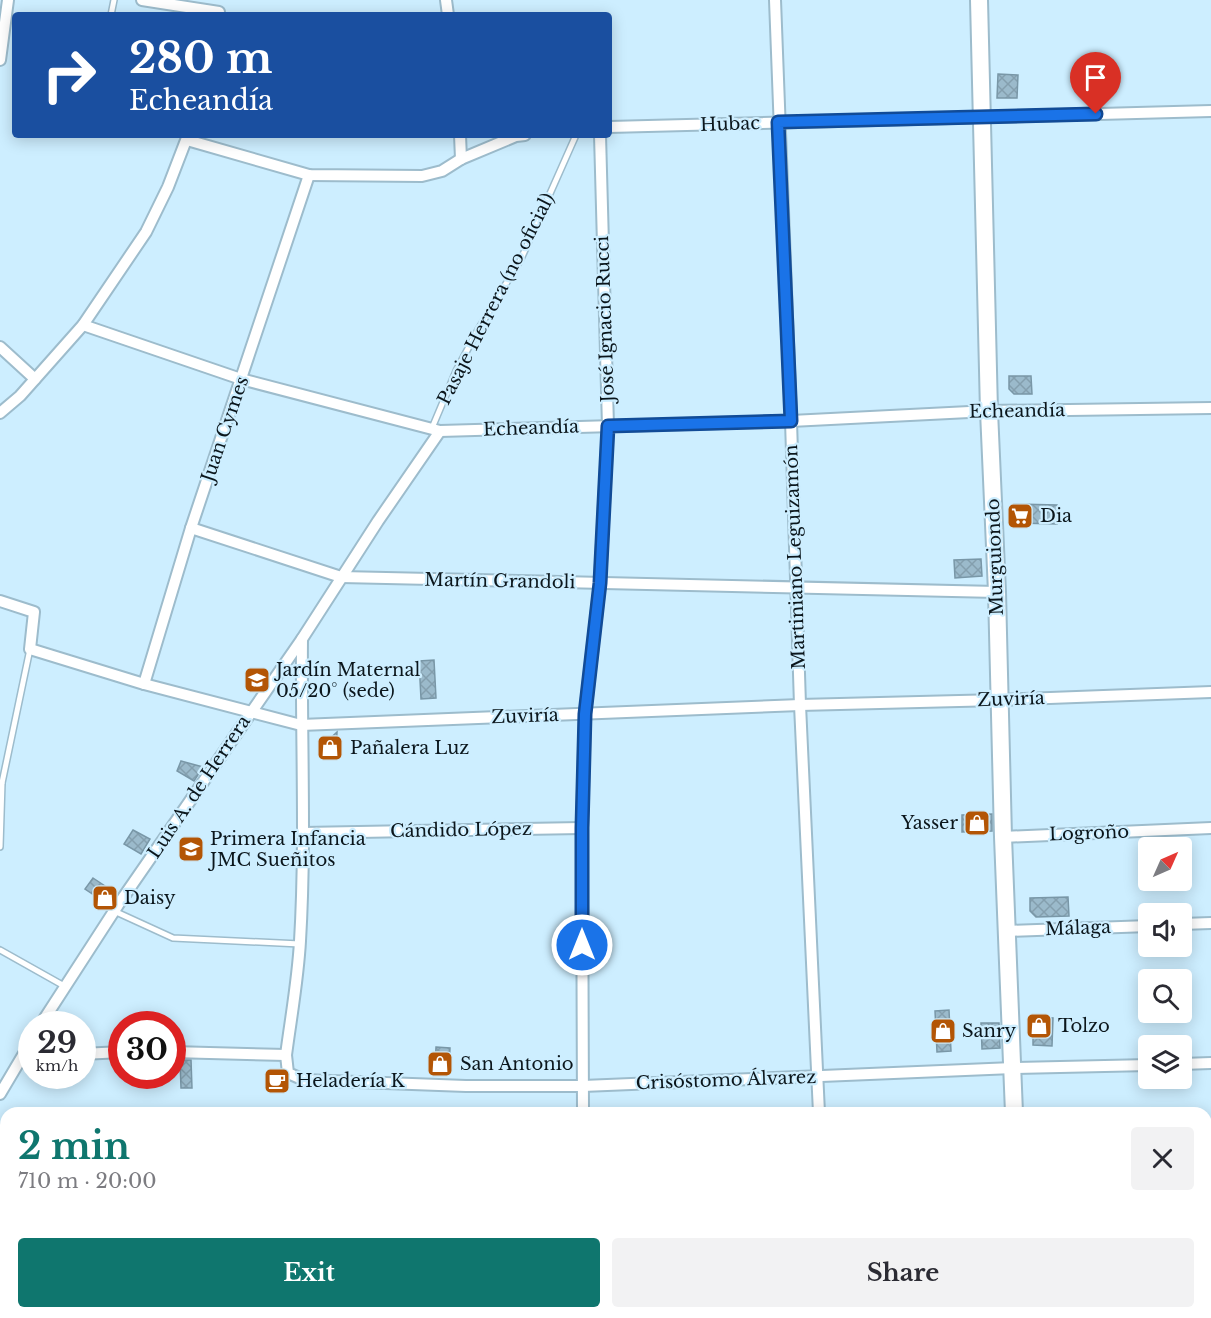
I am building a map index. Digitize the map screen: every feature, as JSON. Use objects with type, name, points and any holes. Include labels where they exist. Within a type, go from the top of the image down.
[{"type":"street","points":[[0,60],[8,0]]},
{"type":"street","points":[[142,0],[212,12]]},
{"type":"street","name":"Martiniano Leguizamón","points":[[774,0],[791,421],[795,588],[819,1107]]},
{"type":"street","name":"Murguiondo","points":[[980,0],[989,411],[1014,1107]]},
{"type":"street","name":"Hubac","points":[[612,127],[1211,111]]},
{"type":"street","points":[[0,412],[20,396],[83,325],[146,232],[168,187],[187,138],[309,175],[422,176],[442,171],[460,159],[511,138]]},
{"type":"street","points":[[460,138],[460,159]]},
{"type":"street","name":"José Ignacio Rucci","points":[[583,1107],[582,828],[585,714],[600,583],[608,426],[600,138]]},
{"type":"street","name":"Juan Cymes","points":[[144,684],[191,528],[309,175]]},
{"type":"street","name":"Echeandía","points":[[83,325],[242,379],[436,431],[791,421],[989,411],[1211,408]]},
{"type":"street","points":[[0,347],[35,379]]},
{"type":"street","name":"Luis A. de Herrera","points":[[50,1011],[114,911],[302,639],[436,431]]},
{"type":"street","name":"Martín Grandoli","points":[[191,528],[340,577],[997,592]]},
{"type":"street","points":[[0,601],[34,612],[30,649]]},
{"type":"street","points":[[186,1052],[286,1055],[300,944],[303,833],[302,639]]},
{"type":"street","name":"Zuviría","points":[[30,649],[144,684],[301,725],[800,705],[1211,692]]},
{"type":"street","name":"Cándido López","points":[[303,833],[582,828]]},
{"type":"street","name":"Logroño","points":[[1003,837],[1211,828]]},
{"type":"street","points":[[1192,924],[1211,923]]},
{"type":"street","name":"Málaga","points":[[1007,931],[1138,926]]},
{"type":"street","name":"Crisóstomo Álvarez","points":[[286,1055],[288,1073],[304,1080],[466,1086],[583,1086],[1013,1068],[1138,1065]]},
{"type":"street","points":[[1192,1064],[1211,1063]]},
{"type":"street","points":[[0,1094],[18,1064]]},
{"type":"lane","name":"Pasaje Herrera (no oficial)","points":[[436,431],[456,371],[520,259],[575,138]]},
{"type":"lane","points":[[0,847],[1,783],[30,649]]},
{"type":"lane","points":[[114,911],[173,938],[300,944]]},
{"type":"lane","points":[[0,951],[66,987]]},
{"type":"building","points":[[998,74],[1018,75],[1017,98],[997,98]]},
{"type":"building","points":[[1009,376],[1031,376],[1032,394],[1014,394],[1009,389]]},
{"type":"building","points":[[1014,504],[1057,505],[1057,524],[1014,523]]},
{"type":"building","points":[[981,559],[982,576],[955,578],[954,560]]},
{"type":"building","points":[[434,660],[436,698],[421,699],[419,661]]},
{"type":"building","name":"Pañalera Luz","points":[[337,732],[336,752],[323,751],[324,744]]},
{"type":"building","points":[[181,761],[203,767],[194,781],[177,771]]},
{"type":"building","name":"Yasser","points":[[992,814],[992,831],[962,832],[962,815]]},
{"type":"building","points":[[133,830],[150,839],[141,854],[124,844]]},
{"type":"building","points":[[93,878],[117,894],[109,905],[85,889]]},
{"type":"building","points":[[1068,897],[1069,916],[1036,917],[1030,911],[1030,898]]},
{"type":"building","name":"Sanry","points":[[949,1010],[951,1051],[937,1052],[935,1011]]},
{"type":"building","points":[[1033,1017],[1053,1018],[1052,1046],[1033,1045]]},
{"type":"building","points":[[981,1023],[999,1023],[1000,1048],[982,1049]]},
{"type":"building","points":[[436,1047],[450,1048],[449,1069],[435,1068]]},
{"type":"building","points":[[186,1060],[191,1060],[192,1088],[186,1088]]},
{"type":"building","points":[[267,1072],[280,1073],[283,1086],[266,1085]]},
{"type":"place","name":"Dia","points":[[1020,516]]},
{"type":"place","name":"Jardín Maternal 05/20° (sede)","points":[[257,680]]},
{"type":"place","name":"Pañalera Luz","points":[[330,748]]},
{"type":"place","name":"Yasser","points":[[977,823]]},
{"type":"place","name":"Primera Infancia JMC Sueñitos","points":[[191,849]]},
{"type":"place","name":"Daisy","points":[[105,898]]},
{"type":"place","name":"Tolzo","points":[[1039,1026]]},
{"type":"place","name":"Sanry","points":[[943,1031]]},
{"type":"place","name":"San Antonio","points":[[440,1064]]},
{"type":"place","name":"Heladería K","points":[[277,1081]]},
{"type":"route","points":[[582,945],[585,714],[600,583],[608,426],[791,421],[778,122],[1096,114]]}]
